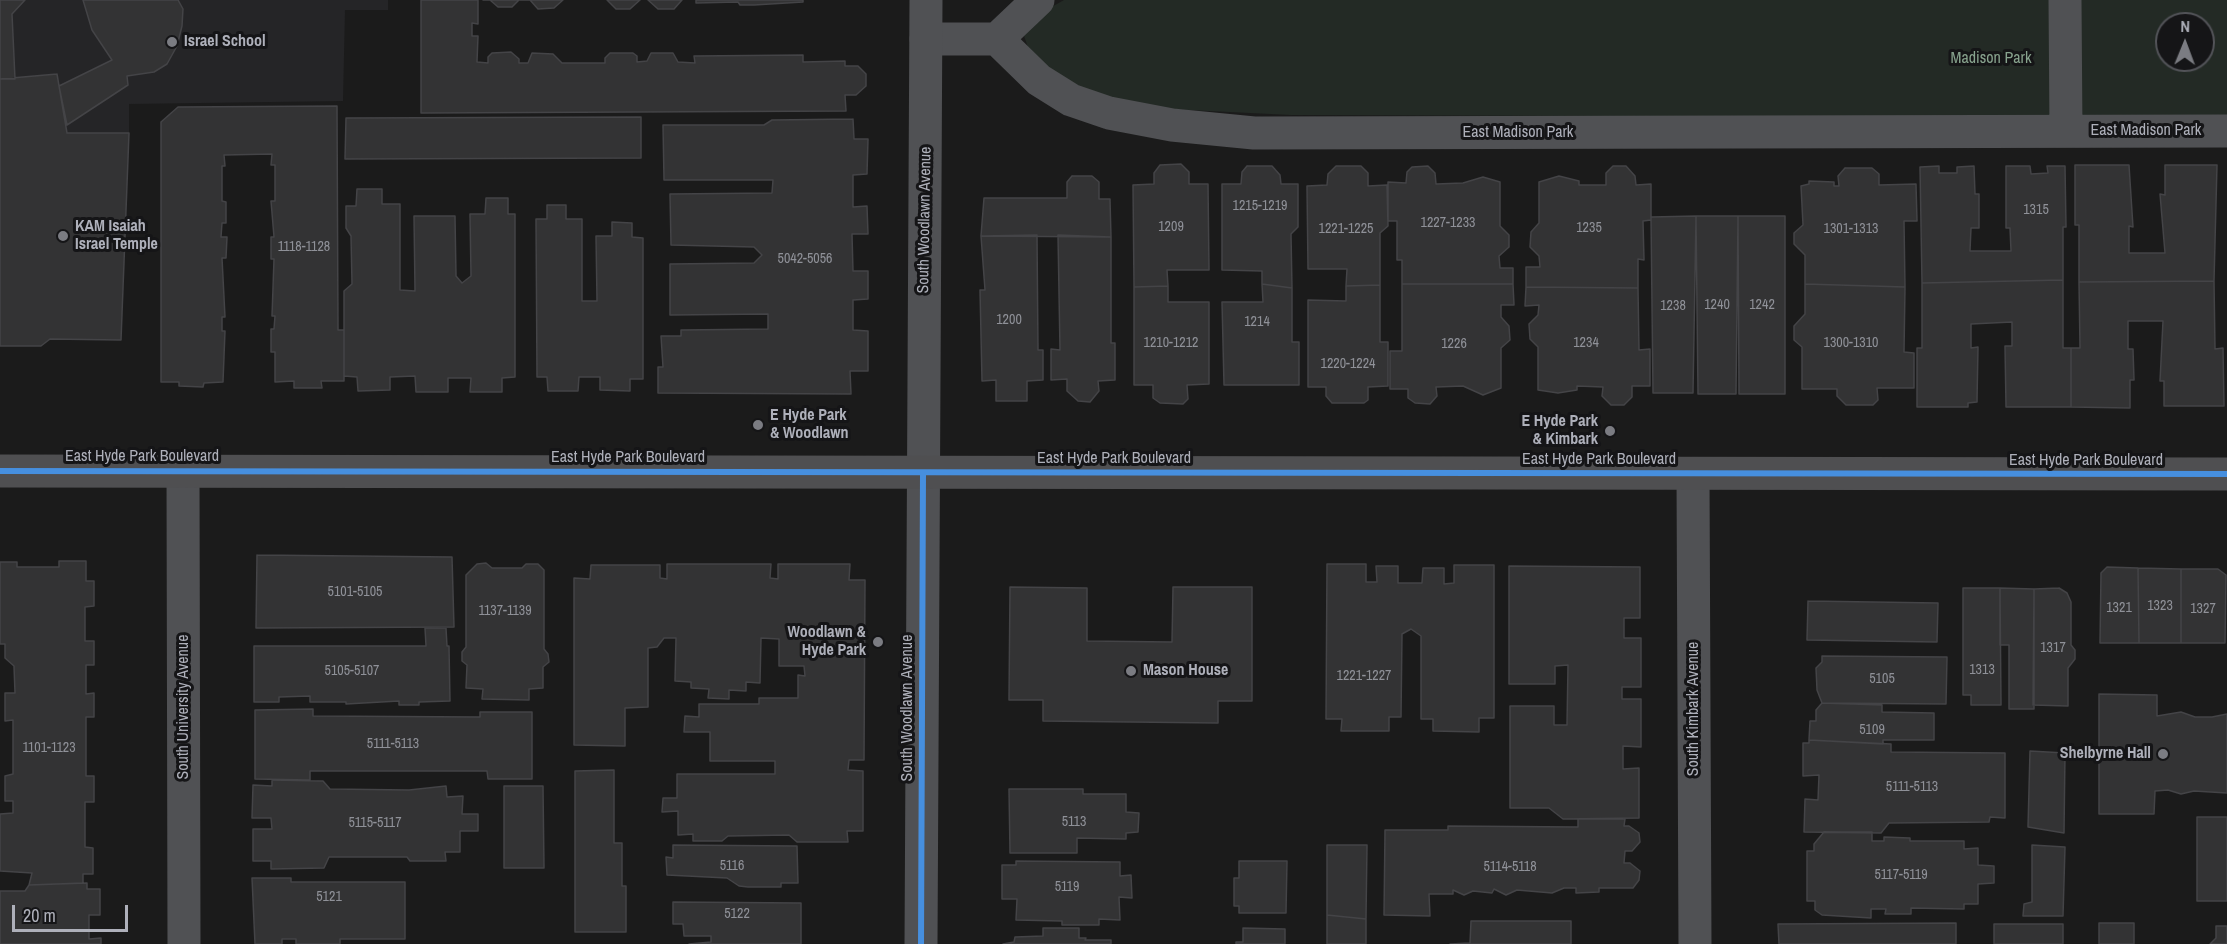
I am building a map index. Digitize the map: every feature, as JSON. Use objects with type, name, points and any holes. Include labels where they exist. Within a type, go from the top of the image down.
[{"type":"main road","name":"East Hyde Park Boulevard","points":[[0,471],[2227,474]]},
{"type":"street","name":"South Woodlawn Avenue","points":[[921,944],[926,0]]},
{"type":"street","points":[[926,39],[997,39],[1038,0]]},
{"type":"street","points":[[2065,0],[2066,131]]},
{"type":"street","name":"East Madison Park","points":[[997,39],[1039,80],[1071,100],[1109,113],[1172,125],[1254,133],[2227,131]]},
{"type":"street","name":"South University Avenue","points":[[183,470],[184,944]]},
{"type":"street","name":"South Kimbark Avenue","points":[[1693,474],[1695,944]]},
{"type":"shaded area","name":"Israel School","points":[[0,0],[388,0],[388,10],[345,10],[343,101],[129,104],[129,133],[67,133],[57,74],[0,79]]},
{"type":"green space","name":"Madison Park","points":[[1064,0],[2227,0],[2227,118],[1291,115],[1168,109],[1123,103],[1080,87],[1051,70],[1029,50],[1024,36],[1048,9]]},
{"type":"building","points":[[0,0],[25,0],[12,14],[15,79],[0,79]]},
{"type":"building","points":[[83,0],[178,0],[183,9],[182,26],[177,46],[167,64],[154,72],[127,76],[128,85],[67,125],[59,86],[112,60],[92,30]]},
{"type":"building","points":[[421,0],[478,0],[478,24],[472,23],[472,36],[478,36],[477,62],[488,63],[488,57],[492,53],[511,52],[519,59],[519,63],[528,63],[532,53],[553,54],[562,63],[605,63],[605,58],[610,53],[633,53],[637,56],[637,62],[647,61],[651,53],[673,53],[678,62],[695,63],[694,56],[803,55],[803,62],[845,61],[845,66],[858,66],[866,74],[866,86],[856,95],[845,95],[846,111],[421,113]]},
{"type":"building","points":[[490,0],[519,0],[512,7],[498,7]]},
{"type":"building","points":[[530,0],[563,0],[554,8],[538,9]]},
{"type":"building","points":[[607,0],[640,0],[630,9],[616,9]]},
{"type":"building","points":[[648,0],[682,0],[674,9],[658,9]]},
{"type":"building","points":[[696,0],[803,0],[803,2],[740,5],[738,2],[696,3]]},
{"type":"building","name":"KAM Isaiah Israel Temple","points":[[57,74],[67,133],[129,133],[121,340],[50,339],[41,346],[0,346],[0,79]]},
{"type":"building","points":[[337,106],[338,330],[344,330],[344,381],[321,381],[322,388],[294,388],[294,381],[275,382],[275,352],[271,352],[271,329],[274,329],[275,316],[272,316],[274,259],[271,259],[271,237],[274,237],[271,201],[275,201],[275,165],[271,165],[272,154],[224,155],[222,201],[226,202],[226,223],[222,223],[221,237],[227,237],[226,258],[222,258],[225,317],[222,317],[222,331],[225,331],[223,382],[204,383],[203,387],[179,386],[179,382],[161,382],[161,122],[178,107]]},
{"type":"building","points":[[641,117],[641,158],[345,159],[346,118]]},
{"type":"building","points":[[853,119],[854,139],[868,139],[867,174],[853,175],[853,207],[867,206],[868,234],[852,234],[853,271],[868,271],[868,299],[853,300],[853,330],[868,331],[868,371],[850,371],[851,394],[658,393],[658,367],[663,367],[661,336],[681,336],[681,330],[768,329],[768,314],[670,315],[670,264],[754,263],[762,255],[754,247],[671,245],[670,194],[772,193],[773,180],[664,180],[663,125],[764,125],[772,120]]},
{"type":"building","points":[[1181,164],[1189,172],[1189,184],[1208,184],[1209,270],[1167,270],[1168,286],[1134,287],[1133,185],[1154,184],[1154,173],[1160,165]]},
{"type":"building","points":[[2075,165],[2129,165],[2133,227],[2129,226],[2129,253],[2165,253],[2160,194],[2165,195],[2165,165],[2217,165],[2214,281],[2079,282],[2079,225],[2075,225]]},
{"type":"building","points":[[1247,166],[1272,166],[1280,175],[1281,184],[1298,184],[1298,227],[1291,234],[1292,288],[1262,284],[1262,271],[1222,270],[1222,184],[1241,184],[1242,172]]},
{"type":"building","points":[[1336,166],[1361,166],[1368,173],[1368,186],[1387,185],[1388,226],[1380,233],[1380,285],[1346,286],[1347,269],[1308,269],[1307,186],[1327,185],[1328,174]]},
{"type":"building","points":[[1428,166],[1435,173],[1436,184],[1463,183],[1483,177],[1500,182],[1500,226],[1509,235],[1509,247],[1499,256],[1500,268],[1513,268],[1513,284],[1402,284],[1402,260],[1397,260],[1397,221],[1388,221],[1388,182],[1406,183],[1407,172],[1412,167]]},
{"type":"building","points":[[1613,166],[1626,166],[1635,176],[1636,185],[1651,184],[1651,220],[1643,221],[1644,260],[1638,259],[1638,288],[1526,287],[1526,267],[1540,267],[1539,256],[1530,247],[1531,232],[1539,223],[1539,182],[1559,176],[1579,181],[1579,185],[1606,185],[1606,173]]},
{"type":"building","points":[[1939,166],[1939,173],[1957,173],[1957,167],[1974,166],[1975,194],[1979,194],[1979,228],[1971,228],[1970,251],[2011,251],[2010,228],[2006,228],[2006,166],[2030,166],[2031,174],[2048,173],[2047,166],[2065,166],[2066,227],[2063,227],[2063,280],[1922,283],[1920,167]]},
{"type":"building","points":[[1845,168],[1872,168],[1879,174],[1879,185],[1916,184],[1917,221],[1904,221],[1905,287],[1805,284],[1805,255],[1794,244],[1794,233],[1803,225],[1801,186],[1809,184],[1809,181],[1834,182],[1834,186],[1839,186],[1838,176]]},
{"type":"building","points":[[1072,176],[1092,176],[1099,182],[1099,199],[1110,199],[1111,237],[981,236],[984,198],[1067,198],[1067,182]]},
{"type":"building","points":[[357,189],[382,189],[382,204],[400,204],[400,290],[415,291],[414,216],[455,216],[456,276],[462,283],[471,276],[470,214],[485,214],[486,198],[508,198],[508,214],[515,214],[515,377],[502,378],[502,392],[470,392],[471,378],[448,378],[448,392],[416,392],[415,376],[390,377],[390,390],[358,391],[357,377],[344,376],[344,291],[352,284],[351,236],[346,228],[346,206],[356,206]]},
{"type":"building","points":[[547,205],[566,205],[566,219],[582,219],[582,301],[597,301],[596,236],[612,236],[612,222],[632,223],[632,237],[643,238],[643,379],[630,379],[630,391],[600,390],[600,377],[579,377],[578,391],[548,391],[547,377],[537,377],[536,219],[547,219]]},
{"type":"building","points":[[1696,216],[1693,393],[1653,393],[1651,217]]},
{"type":"building","points":[[1696,216],[1738,216],[1736,394],[1698,394]]},
{"type":"building","points":[[1738,216],[1785,216],[1785,394],[1739,394]]},
{"type":"building","points":[[1037,235],[1038,350],[1043,350],[1043,380],[1027,381],[1027,401],[996,401],[996,380],[982,381],[980,290],[985,290],[981,236]]},
{"type":"building","points":[[1058,235],[1111,237],[1111,343],[1115,343],[1115,380],[1098,381],[1099,391],[1090,402],[1078,401],[1067,391],[1067,379],[1051,380],[1051,349],[1060,350]]},
{"type":"building","points":[[2063,280],[2063,348],[2071,348],[2071,407],[2006,407],[2005,346],[2012,346],[2012,322],[1971,324],[1971,348],[1978,347],[1977,402],[1968,403],[1968,407],[1917,407],[1917,348],[1922,348],[1922,283]]},
{"type":"building","points":[[2214,281],[2215,349],[2223,348],[2224,406],[2164,406],[2164,381],[2160,381],[2163,321],[2128,321],[2128,349],[2133,349],[2134,380],[2130,380],[2130,408],[2071,407],[2071,348],[2080,348],[2079,282]]},
{"type":"building","points":[[1262,284],[1292,288],[1292,342],[1299,342],[1299,385],[1224,385],[1222,302],[1263,302]]},
{"type":"building","points":[[1402,284],[1513,284],[1514,305],[1501,305],[1501,317],[1509,326],[1510,340],[1501,348],[1501,388],[1483,395],[1463,386],[1436,387],[1437,396],[1430,404],[1415,403],[1408,398],[1408,389],[1390,389],[1390,351],[1402,351]]},
{"type":"building","points":[[1805,284],[1905,287],[1904,352],[1914,353],[1914,388],[1877,388],[1878,400],[1873,405],[1846,405],[1837,396],[1837,389],[1802,389],[1802,347],[1794,340],[1794,326],[1805,314]]},
{"type":"building","points":[[1380,285],[1380,342],[1388,342],[1388,386],[1368,387],[1368,400],[1364,403],[1332,403],[1326,396],[1326,387],[1308,387],[1308,300],[1346,301],[1346,286]]},
{"type":"building","points":[[1168,286],[1168,302],[1209,302],[1209,384],[1187,385],[1188,399],[1183,404],[1160,403],[1153,398],[1153,385],[1134,385],[1134,287]]},
{"type":"building","points":[[1526,287],[1638,288],[1639,350],[1650,349],[1650,386],[1632,386],[1632,397],[1624,405],[1611,405],[1602,396],[1603,387],[1577,386],[1577,390],[1558,393],[1538,390],[1538,347],[1530,339],[1529,324],[1538,315],[1539,305],[1525,306]]},
{"type":"building","points":[[257,555],[452,557],[454,627],[256,628]]},
{"type":"building","points":[[59,561],[86,561],[86,581],[94,581],[94,606],[85,607],[85,641],[94,641],[94,665],[86,665],[86,694],[94,693],[94,717],[86,717],[86,776],[94,776],[94,802],[85,802],[85,847],[93,848],[93,874],[83,874],[83,883],[29,885],[32,873],[0,871],[0,814],[13,813],[13,801],[5,801],[5,776],[13,774],[13,720],[5,721],[5,693],[15,693],[14,666],[5,658],[5,644],[0,644],[0,562],[17,562],[17,567],[59,567]]},
{"type":"building","points":[[486,563],[492,568],[522,568],[526,564],[538,564],[544,570],[544,649],[548,654],[549,662],[543,667],[543,688],[529,689],[529,700],[482,699],[483,689],[466,688],[467,665],[462,661],[462,652],[466,647],[466,575],[477,564]]},
{"type":"building","points":[[667,564],[771,564],[770,578],[778,579],[778,564],[850,564],[849,580],[865,580],[864,760],[849,760],[848,770],[863,771],[863,831],[847,831],[848,842],[797,842],[789,835],[728,836],[722,841],[693,841],[693,834],[678,835],[678,811],[662,812],[663,798],[677,798],[677,774],[775,774],[775,761],[710,761],[710,732],[684,732],[685,716],[699,717],[699,704],[759,704],[759,698],[798,698],[798,675],[805,676],[804,666],[779,666],[779,639],[761,638],[760,683],[746,682],[746,691],[729,690],[729,699],[708,698],[709,689],[691,688],[691,682],[675,681],[676,638],[664,638],[657,647],[648,648],[648,707],[625,708],[625,746],[574,745],[574,578],[590,579],[591,565],[660,565],[660,578],[667,579]]},
{"type":"building","points":[[1327,564],[1366,564],[1366,582],[1377,582],[1376,566],[1398,566],[1398,583],[1422,583],[1423,568],[1444,568],[1444,584],[1454,583],[1454,565],[1494,565],[1494,718],[1479,718],[1479,732],[1433,731],[1433,719],[1421,719],[1421,636],[1411,629],[1402,634],[1401,717],[1389,717],[1389,731],[1341,731],[1342,719],[1326,719]]},
{"type":"building","points":[[1509,566],[1640,567],[1640,618],[1624,618],[1624,638],[1641,638],[1641,687],[1622,687],[1622,699],[1641,699],[1641,747],[1623,746],[1623,769],[1639,768],[1639,818],[1563,819],[1549,808],[1510,808],[1510,706],[1554,706],[1554,725],[1567,725],[1568,665],[1555,666],[1555,684],[1509,684]]},
{"type":"building","points":[[2107,567],[2138,568],[2139,643],[2100,643],[2101,573]]},
{"type":"building","points":[[2138,568],[2181,569],[2181,643],[2139,643]]},
{"type":"building","points":[[2181,569],[2218,569],[2226,575],[2225,643],[2181,643]]},
{"type":"building","name":"Mason House","points":[[1010,587],[1087,588],[1087,641],[1172,642],[1173,587],[1252,587],[1252,701],[1218,701],[1218,723],[1043,721],[1043,700],[1009,700]]},
{"type":"building","points":[[1963,588],[2000,588],[2001,705],[1971,705],[1971,695],[1963,695]]},
{"type":"building","points":[[2000,588],[2034,589],[2034,709],[2009,709],[2009,645],[2000,645]]},
{"type":"building","points":[[2059,588],[2067,593],[2071,602],[2071,645],[2075,650],[2075,659],[2068,668],[2068,706],[2033,705],[2034,589]]},
{"type":"building","points":[[1808,601],[1938,603],[1937,642],[1807,640]]},
{"type":"building","points":[[425,628],[446,628],[447,646],[449,646],[450,701],[419,702],[419,705],[399,705],[399,701],[346,704],[346,702],[310,702],[310,696],[279,697],[279,702],[254,702],[254,646],[426,646]]},
{"type":"building","points":[[1822,656],[1947,657],[1946,704],[1822,703],[1817,690],[1816,668],[1822,662]]},
{"type":"building","name":"Shelbyrne Hall","points":[[2099,694],[2157,695],[2157,716],[2181,712],[2195,717],[2227,714],[2227,793],[2194,791],[2181,794],[2168,790],[2155,791],[2154,814],[2099,814]]},
{"type":"building","points":[[1822,703],[1882,705],[1882,712],[1934,713],[1934,740],[1883,740],[1883,744],[1809,740],[1810,721],[1816,721],[1816,710]]},
{"type":"building","points":[[313,709],[313,716],[480,717],[480,712],[532,712],[532,779],[488,779],[487,771],[310,771],[310,780],[255,779],[255,710]]},
{"type":"building","points":[[1809,740],[1891,744],[1891,752],[2005,753],[2005,818],[1990,817],[1989,822],[1889,823],[1881,833],[1804,832],[1805,799],[1818,800],[1819,775],[1803,776],[1803,743],[1809,743]]},
{"type":"building","points":[[2030,751],[2065,753],[2064,833],[2028,827]]},
{"type":"building","points":[[614,770],[614,843],[622,843],[622,886],[626,886],[626,932],[575,932],[575,771]]},
{"type":"building","points":[[272,780],[323,781],[330,789],[409,790],[446,786],[447,797],[463,796],[462,814],[478,814],[478,831],[460,831],[460,852],[445,852],[446,861],[410,861],[407,857],[329,857],[324,868],[271,869],[271,861],[253,861],[253,829],[272,829],[271,818],[252,818],[253,785],[272,786]]},
{"type":"building","points":[[504,786],[543,786],[544,868],[504,868]]},
{"type":"building","points":[[1009,789],[1083,789],[1083,794],[1126,794],[1126,812],[1139,813],[1138,832],[1126,833],[1126,839],[1077,838],[1077,853],[1010,853]]},
{"type":"building","points":[[2197,817],[2227,817],[2227,901],[2197,901]]},
{"type":"building","points":[[1578,819],[1625,819],[1624,826],[1629,826],[1639,833],[1640,842],[1632,851],[1625,851],[1624,863],[1630,863],[1640,871],[1639,880],[1633,888],[1599,888],[1599,892],[1576,893],[1576,888],[1564,888],[1552,893],[1517,890],[1506,895],[1494,889],[1492,893],[1473,891],[1464,895],[1453,890],[1453,894],[1429,894],[1430,916],[1384,915],[1385,830],[1448,830],[1448,826],[1578,827]]},
{"type":"building","points":[[1824,832],[1872,832],[1872,841],[1884,841],[1884,837],[1910,838],[1910,841],[1964,841],[1964,849],[1978,848],[1978,865],[1994,866],[1994,883],[1978,884],[1978,904],[1964,904],[1964,909],[1911,908],[1911,914],[1885,914],[1886,909],[1871,909],[1871,918],[1822,915],[1815,910],[1815,901],[1807,901],[1807,851],[1814,851],[1814,844]]},
{"type":"building","points":[[673,845],[797,846],[798,883],[781,883],[781,887],[748,887],[739,886],[727,878],[667,875],[666,857],[673,858]]},
{"type":"building","points":[[1327,845],[1367,845],[1366,919],[1327,915]]},
{"type":"building","points":[[2032,845],[2065,847],[2063,916],[2023,916],[2024,904],[2032,902]]},
{"type":"building","points":[[1016,861],[1120,862],[1120,876],[1131,875],[1132,898],[1119,897],[1120,920],[1099,919],[1099,925],[1062,925],[1062,921],[1016,920],[1017,899],[1002,899],[1002,865],[1016,865]]},
{"type":"building","points":[[1239,861],[1287,861],[1286,913],[1239,913],[1239,906],[1234,906],[1234,878],[1239,878]]},
{"type":"building","points":[[252,878],[291,878],[291,882],[405,882],[405,939],[340,939],[340,944],[296,944],[296,939],[282,939],[282,944],[255,944]]},
{"type":"building","points":[[87,883],[87,889],[100,889],[100,915],[89,915],[89,939],[101,938],[101,944],[0,944],[0,891],[25,891],[29,885]]},
{"type":"building","points":[[673,902],[801,903],[801,944],[689,944],[711,942],[711,936],[684,936],[683,924],[673,924]]},
{"type":"building","points":[[1327,915],[1366,919],[1366,944],[1327,944]]},
{"type":"building","points":[[1471,921],[1571,921],[1571,944],[1450,944],[1470,943]]},
{"type":"building","points":[[1956,923],[1956,944],[1779,944],[1778,924]]},
{"type":"building","points":[[2099,923],[2134,923],[2134,944],[2099,944]]},
{"type":"building","points":[[1994,924],[2063,924],[2063,944],[1994,944]]},
{"type":"building","points":[[2216,926],[2227,926],[2227,944],[2210,944],[2216,938]]},
{"type":"building","points":[[1043,928],[1079,928],[1079,938],[1111,940],[1111,944],[1003,944],[1014,942],[1015,937],[1043,936]]},
{"type":"building","points":[[1243,928],[1285,929],[1285,944],[1236,944],[1236,942],[1243,942]]},
{"type":"cycle path","points":[[0,471],[2227,474]]},
{"type":"cycle path","points":[[921,944],[923,473]]},
{"type":"place","name":"Israel School","points":[[172,42]]},
{"type":"place","name":"KAM Isaiah Israel Temple","points":[[63,236]]},
{"type":"place","name":"E Hyde Park & Woodlawn","points":[[758,425]]},
{"type":"place","name":"E Hyde Park & Kimbark","points":[[1610,431]]},
{"type":"place","name":"Woodlawn & Hyde Park","points":[[878,642]]},
{"type":"place","name":"Mason House","points":[[1131,671]]},
{"type":"place","name":"Shelbyrne Hall","points":[[2163,754]]}]
